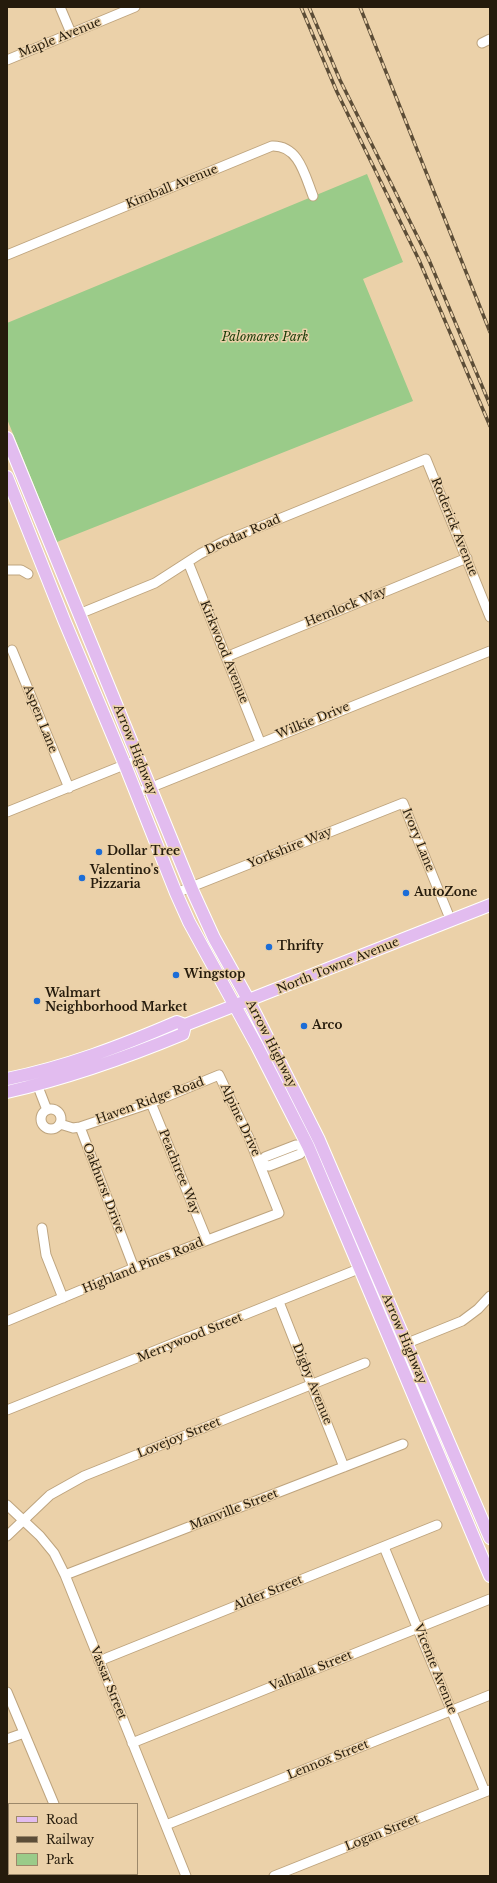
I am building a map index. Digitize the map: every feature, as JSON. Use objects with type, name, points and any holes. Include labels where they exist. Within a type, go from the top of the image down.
[{"type":"main road","name":"Arrow Highway","points":[[7,438],[11,461],[79,614],[191,887],[214,938],[249,1001],[302,1105],[490,1538]]},
{"type":"main road","name":"Arrow Highway","points":[[7,477],[64,620],[137,793],[176,893],[189,922],[235,1006],[308,1146],[490,1576]]},
{"type":"main road","name":"Deodar Road","points":[[64,620],[79,614]]},
{"type":"main road","name":"North Towne Avenue","points":[[7,1079],[33,1074],[113,1049],[177,1022],[185,1025],[490,905]]},
{"type":"main road","name":"North Towne Avenue","points":[[7,1092],[38,1085],[96,1068],[134,1054],[182,1034],[185,1025]]},
{"type":"street","points":[[60,7],[71,34]]},
{"type":"street","name":"Maple Avenue","points":[[7,60],[135,7]]},
{"type":"street","name":"Kimball Avenue","points":[[7,255],[272,146],[280,146],[293,153],[298,159],[313,196]]},
{"type":"street","name":"Roderick Avenue","points":[[426,459],[490,617]]},
{"type":"street","name":"Deodar Road","points":[[79,614],[155,583],[225,541],[426,459]]},
{"type":"street","name":"Hemlock Way","points":[[226,657],[466,558]]},
{"type":"street","name":"Kirkwood Avenue","points":[[188,562],[260,742]]},
{"type":"street","points":[[7,570],[21,570],[28,574]]},
{"type":"street","name":"Aspen Lane","points":[[12,650],[69,788]]},
{"type":"street","name":"Wilkie Drive","points":[[137,793],[260,742],[490,651]]},
{"type":"street","points":[[7,812],[139,759]]},
{"type":"street","name":"Yorkshire Way","points":[[176,893],[403,803]]},
{"type":"street","name":"Ivory Lane","points":[[403,803],[451,921]]},
{"type":"street","name":"Oakhurst Drive","points":[[33,1074],[47,1110],[41,1117],[43,1126],[52,1130],[60,1124],[73,1128],[80,1127],[134,1268]]},
{"type":"street","name":"Alpine Drive","points":[[219,1076],[260,1164],[279,1213]]},
{"type":"street","name":"Haven Ridge Road","points":[[80,1127],[151,1103],[219,1076]]},
{"type":"street","name":"Peachtree Way","points":[[151,1103],[207,1240]]},
{"type":"street","points":[[47,1110],[53,1109],[58,1112],[61,1118],[60,1124]]},
{"type":"street","name":"Alpine Drive","points":[[260,1164],[269,1166],[300,1154],[308,1146]]},
{"type":"street","name":"Highland Pines Road","points":[[7,1321],[134,1268],[279,1213]]},
{"type":"street","points":[[42,1228],[46,1255],[63,1298]]},
{"type":"street","name":"Merrywood Street","points":[[7,1410],[372,1264]]},
{"type":"street","points":[[405,1344],[462,1321],[478,1309],[490,1296]]},
{"type":"street","name":"Digby Avenue","points":[[279,1302],[344,1467]]},
{"type":"street","name":"Lovejoy Street","points":[[7,1536],[50,1496],[84,1476],[365,1363]]},
{"type":"street","name":"Manville Street","points":[[65,1575],[403,1444]]},
{"type":"street","name":"Vassar Street","points":[[7,1505],[40,1536],[54,1553],[65,1575],[186,1876]]},
{"type":"street","name":"Alder Street","points":[[99,1661],[437,1525]]},
{"type":"street","name":"Vicente Avenue","points":[[384,1546],[451,1710],[487,1791]]},
{"type":"street","name":"Valhalla Street","points":[[132,1743],[490,1599]]},
{"type":"street","points":[[7,1692],[54,1803]]},
{"type":"street","name":"Lennox Street","points":[[166,1825],[490,1695]]},
{"type":"street","points":[[7,1739],[24,1732]]},
{"type":"street","name":"Logan Street","points":[[274,1876],[487,1791]]},
{"type":"green space","name":"Palomares Park","points":[[367,174],[403,262],[363,279],[413,401],[57,542],[7,419],[7,323]]},
{"type":"railway","points":[[301,7],[337,92],[419,260],[490,426]]},
{"type":"railway","points":[[309,7],[340,80],[429,260],[490,405]]},
{"type":"railway","points":[[360,7],[490,332]]},
{"type":"place","name":"Dollar Tree","points":[[99,852]]},
{"type":"place","name":"Valentino's Pizzaria","points":[[82,878]]},
{"type":"place","name":"AutoZone","points":[[406,893]]},
{"type":"place","name":"Thrifty","points":[[269,947]]},
{"type":"place","name":"Wingstop","points":[[176,975]]},
{"type":"place","name":"Walmart Neighborhood Market","points":[[37,1001]]},
{"type":"place","name":"Arco","points":[[304,1026]]}]
